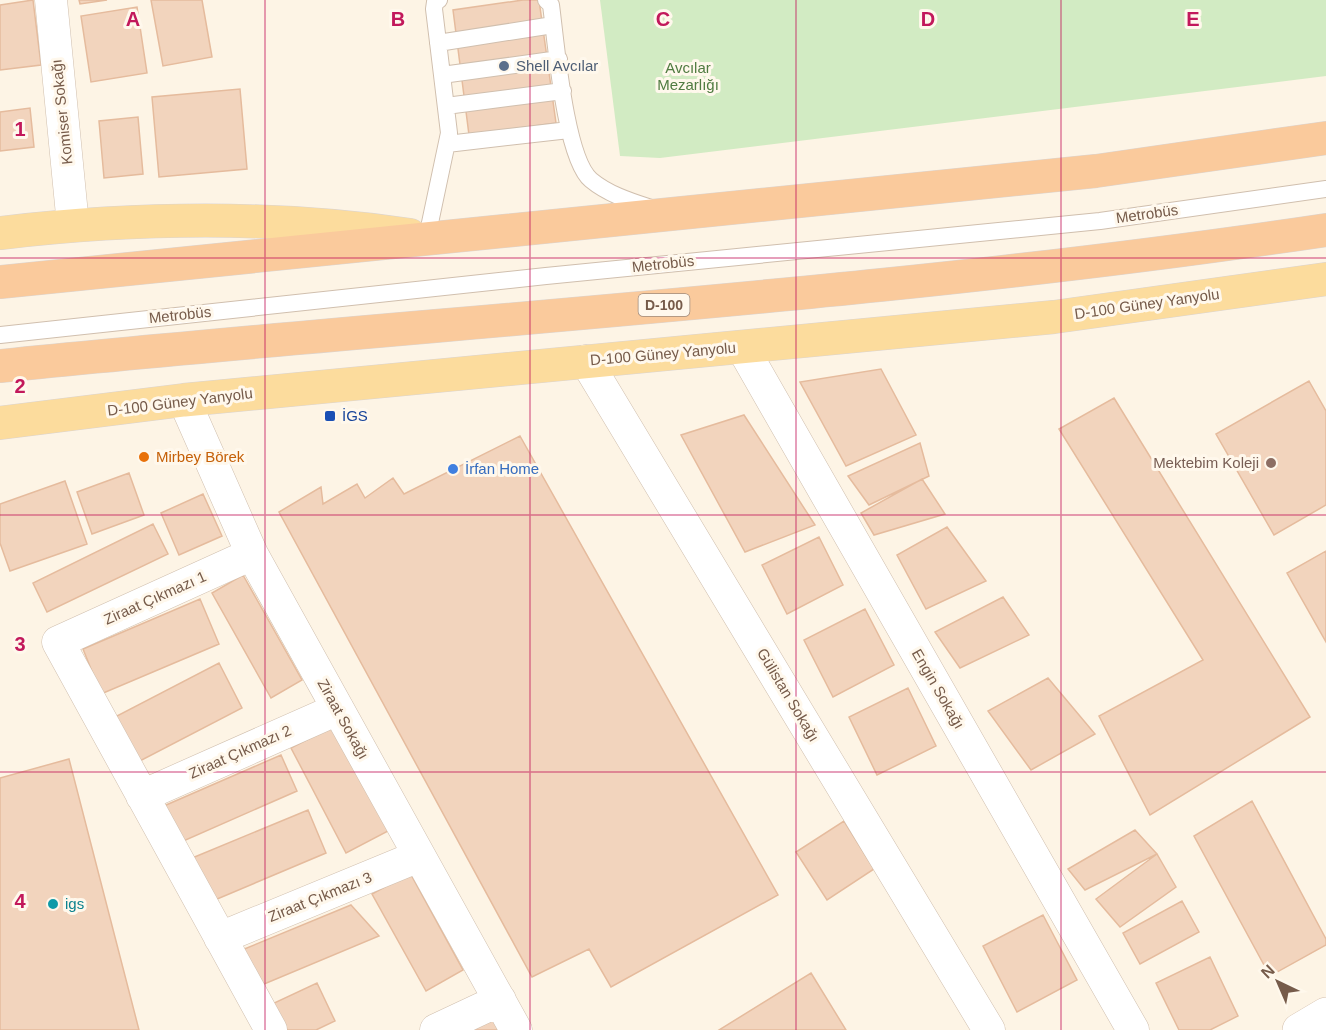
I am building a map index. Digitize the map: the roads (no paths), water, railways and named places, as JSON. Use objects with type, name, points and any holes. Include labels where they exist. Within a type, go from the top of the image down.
[{"type":"highway","points":[[0,282],[1096,171],[1326,138]]},
{"type":"highway","name":"D-100","points":[[0,366],[775,295],[1180,252],[1326,230]]},
{"type":"main road","points":[[0,233],[73,225],[244,220],[334,224],[427,237]]},
{"type":"main road","name":"D-100 Güney Yanyolu","points":[[0,423],[184,400],[1054,316],[1326,279]]},
{"type":"street","name":"Komiser Sokağı","points":[[51,0],[73,225]]},
{"type":"street","name":"Engin Sokağı","points":[[742,347],[1133,1030]]},
{"type":"street","name":"Gülistan Sokağı","points":[[586,361],[989,1030]]},
{"type":"street","name":"Ziraat Sokağı","points":[[184,400],[252,554],[516,1030]]},
{"type":"street","name":"Ziraat Çıkmazı 1","points":[[142,796],[58,642],[252,554]]},
{"type":"street","name":"Ziraat Çıkmazı 2","points":[[142,796],[338,709]]},
{"type":"street","points":[[142,796],[271,1030]]},
{"type":"street","name":"Ziraat Çıkmazı 3","points":[[220,938],[419,856]]},
{"type":"street","points":[[436,1030],[500,1000]]},
{"type":"lane","points":[[427,237],[449,133],[434,9],[435,2],[439,0]]},
{"type":"lane","points":[[549,2],[569,130],[577,157],[589,178],[604,189],[664,213]]},
{"type":"lane","points":[[438,43],[553,25]]},
{"type":"lane","points":[[442,75],[559,59]]},
{"type":"lane","points":[[446,106],[563,91]]},
{"type":"lane","points":[[447,144],[569,130]]},
{"type":"lane","name":"Metrobüs","points":[[0,335],[1100,221],[1326,189]]},
{"type":"place","name":"Shell Avcılar","points":[[504,66]]},
{"type":"place","name":"İGS","points":[[330,416]]},
{"type":"place","name":"Mirbey Börek","points":[[144,457]]},
{"type":"place","name":"Mektebim Koleji","points":[[1271,463]]},
{"type":"place","name":"İrfan Home","points":[[453,469]]},
{"type":"place","name":"igs","points":[[53,904]]},
{"type":"park label","name":"Avcılar Mezarlığı","points":[[688,76]]}]
